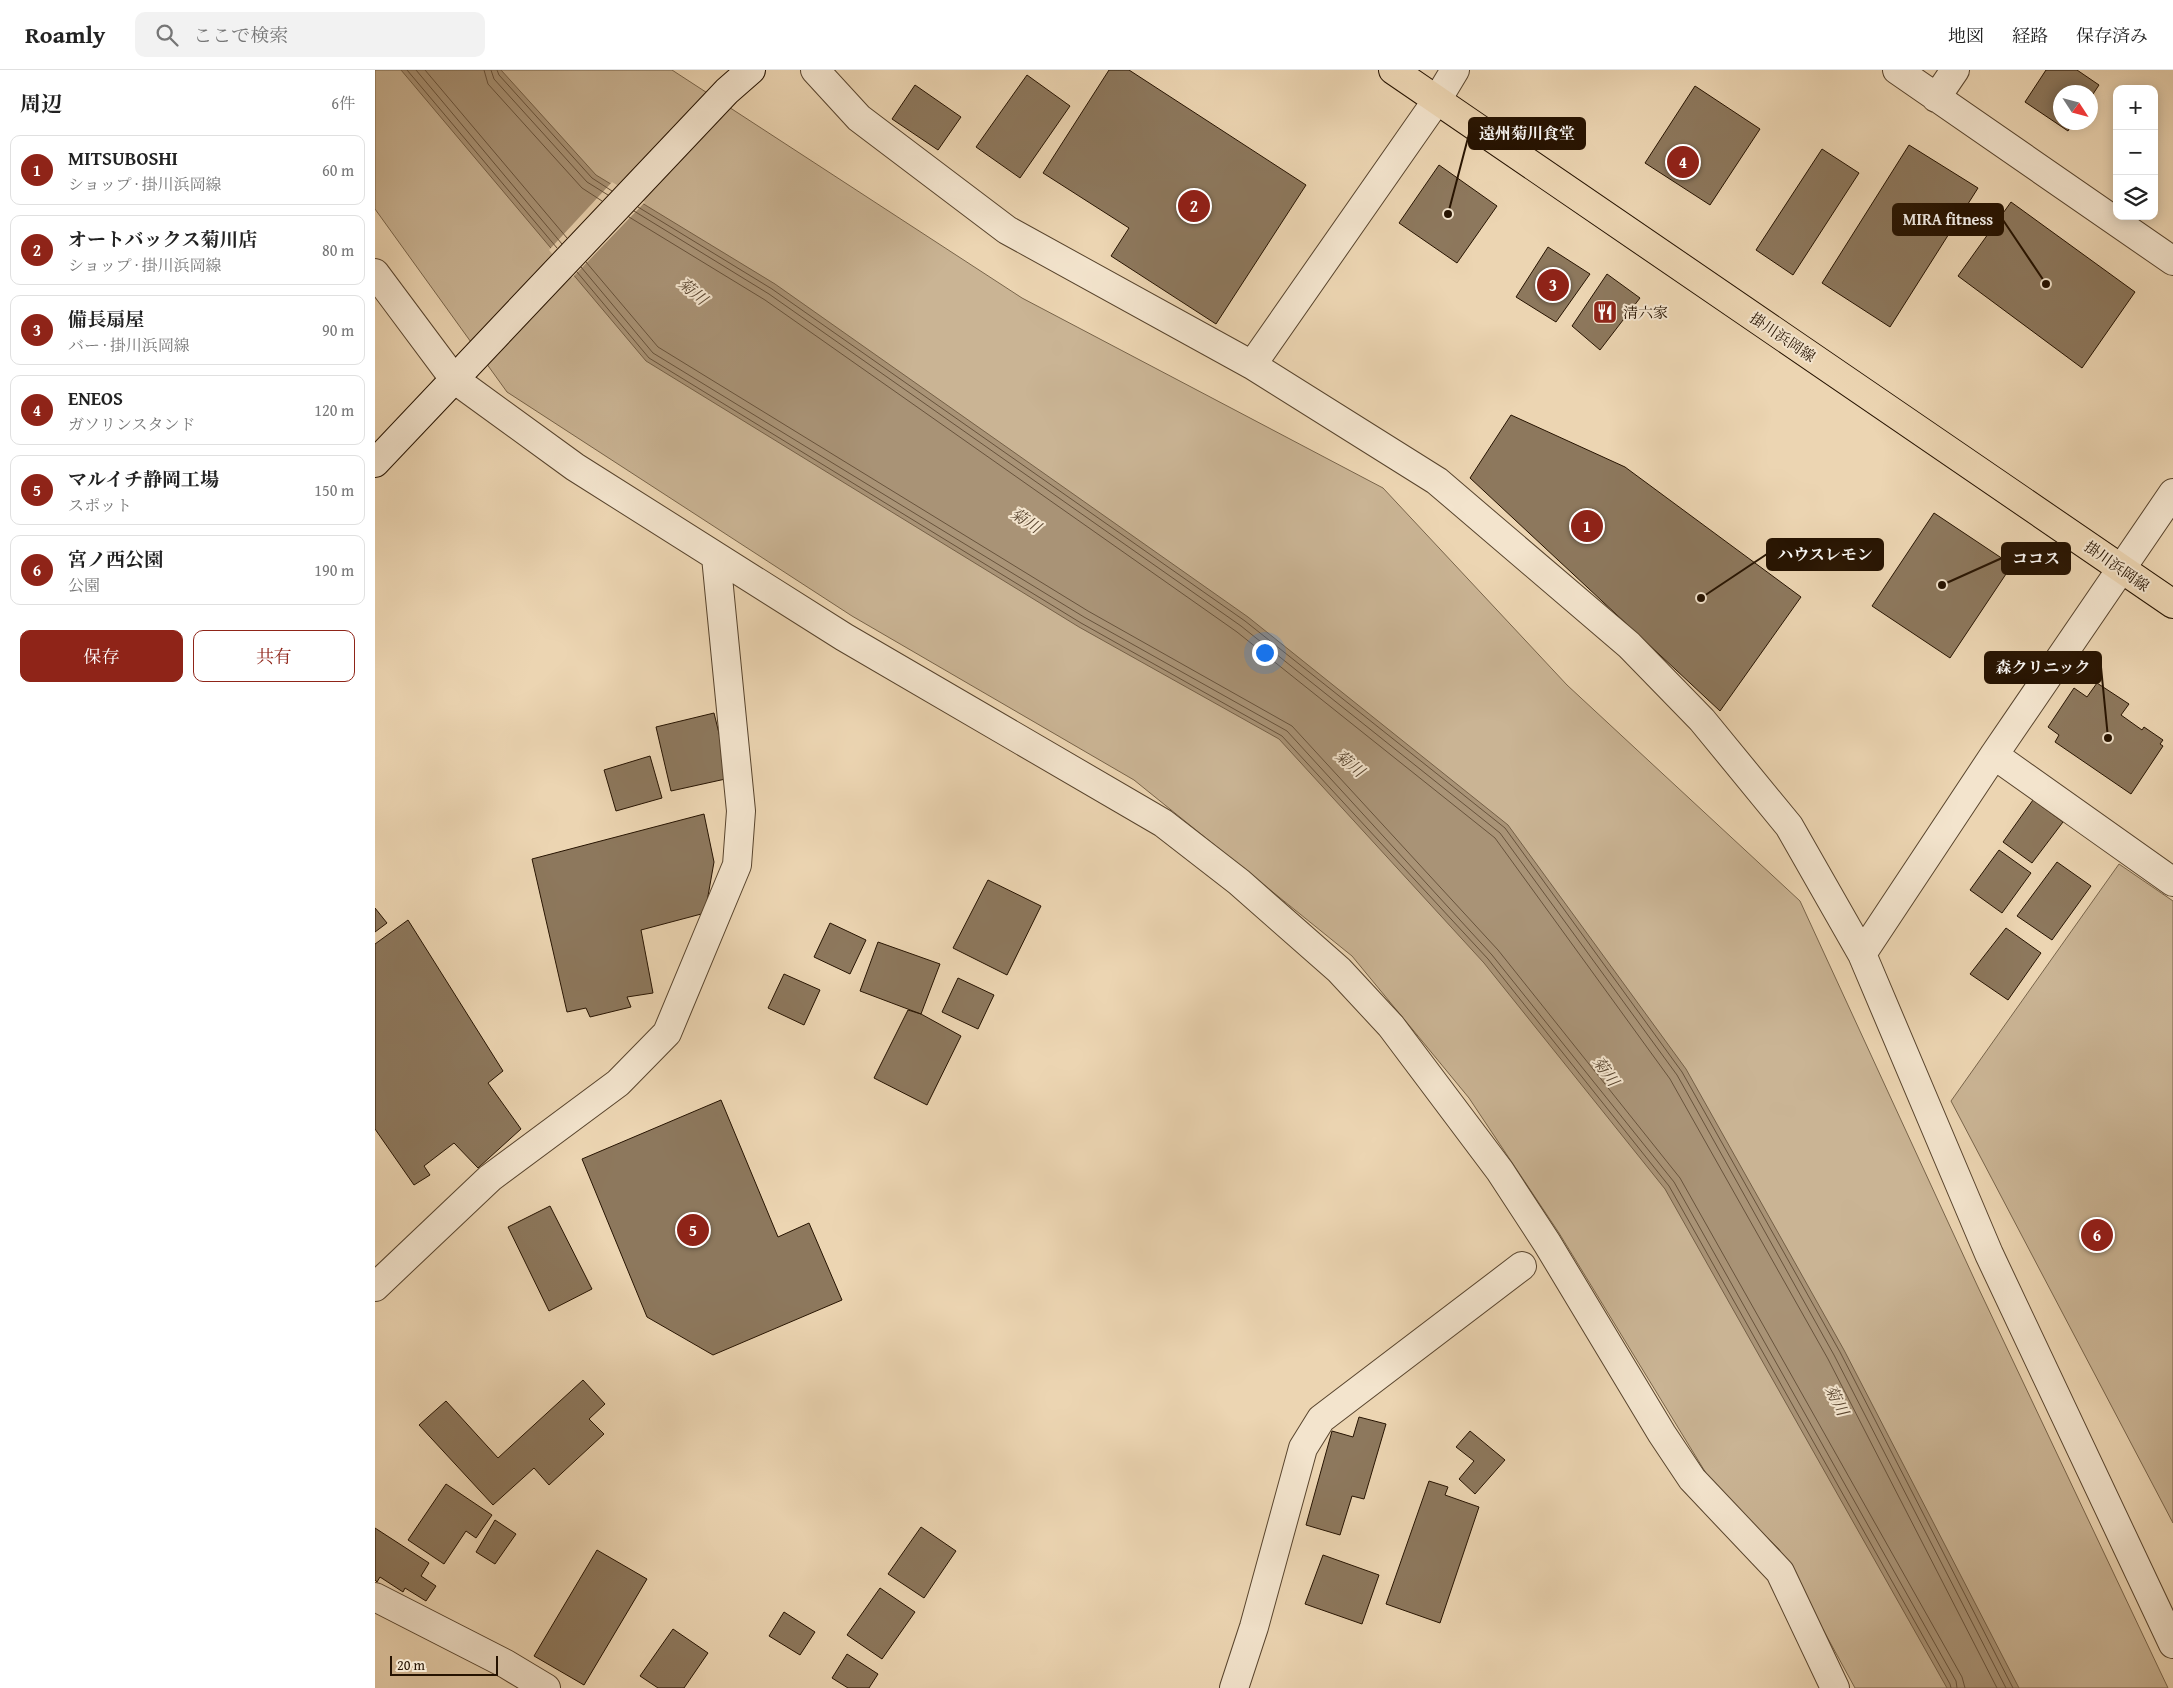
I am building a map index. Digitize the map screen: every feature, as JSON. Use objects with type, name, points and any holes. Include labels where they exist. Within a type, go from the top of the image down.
[{"type":"main road","name":"掛川浜岡線","points":[[1393,70],[2173,604]]},
{"type":"street","points":[[815,70],[859,118],[1007,230],[1252,365],[1437,481],[1629,645],[1702,720],[1789,826],[1862,954],[1989,1254],[2173,1644]]},
{"type":"street","points":[[1252,365],[1437,100],[1455,70]]},
{"type":"street","points":[[1897,70],[2173,261]]},
{"type":"street","points":[[1936,98],[1955,70]]},
{"type":"street","points":[[375,463],[742,76]]},
{"type":"street","points":[[375,274],[459,374],[575,467],[844,637],[1163,823],[1239,882],[1339,970],[1391,1026],[1500,1171],[1547,1243],[1662,1434],[1692,1479],[1780,1572],[1835,1688]]},
{"type":"street","points":[[1862,954],[1994,755],[2173,493]]},
{"type":"street","points":[[375,1287],[490,1178],[618,1083],[667,1033],[737,865],[741,811],[716,557]]},
{"type":"street","points":[[1994,755],[2173,882]]},
{"type":"street","points":[[1234,1688],[1253,1628],[1303,1448],[1321,1419],[1522,1266]]},
{"type":"street","points":[[375,1597],[506,1664],[546,1688]]},
{"type":"shaded area","points":[[375,70],[672,70],[1022,298],[1383,488],[1567,685],[1800,901],[1977,1285],[2168,1688],[1855,1688],[1779,1549],[1712,1483],[1559,1233],[1469,1098],[1352,956],[1134,780],[852,616],[507,392],[375,209]]},
{"type":"shaded area","points":[[2119,864],[2173,901],[2173,1523],[1951,1101]]},
{"type":"water","name":"菊川","points":[[401,70],[501,70],[596,175],[775,284],[1248,617],[1508,825],[1686,1069],[1844,1350],[2019,1688],[1947,1688],[1665,1189],[1484,963],[1279,739],[1079,627],[646,361]]},
{"type":"pier","points":[[612,182],[645,202],[572,278],[549,250]]},
{"type":"building","points":[[1109,70],[1129,70],[1306,185],[1216,324],[1111,256],[1129,228],[1043,173]]},
{"type":"building","points":[[2046,70],[2077,70],[2099,85],[2053,85],[2053,121],[2025,102]]},
{"type":"building","points":[[1027,75],[1070,106],[1020,178],[976,147]]},
{"type":"building","points":[[915,85],[961,117],[938,150],[892,119]]},
{"type":"building","points":[[1695,86],[1760,129],[1710,205],[1645,163]]},
{"type":"building","points":[[1909,145],[1978,188],[1890,327],[1822,283]]},
{"type":"building","points":[[1822,149],[1859,173],[1793,275],[1756,250]]},
{"type":"building","points":[[1439,165],[1497,206],[1457,263],[1399,223]]},
{"type":"building","points":[[2011,202],[2135,292],[2082,368],[1958,276]]},
{"type":"building","points":[[1548,247],[1590,274],[1556,322],[1516,297]]},
{"type":"building","name":"清六家","points":[[1607,274],[1640,298],[1600,350],[1572,326]]},
{"type":"building","points":[[1511,415],[1625,467],[1801,597],[1720,711],[1470,478]]},
{"type":"building","points":[[1934,513],[2012,565],[1950,658],[1872,606]]},
{"type":"building","points":[[2097,683],[2129,704],[2121,715],[2142,730],[2144,727],[2163,740],[2160,744],[2163,746],[2131,794],[2055,742],[2059,735],[2048,727],[2074,688],[2087,697]]},
{"type":"building","points":[[714,713],[730,778],[671,791],[656,727]]},
{"type":"building","points":[[650,756],[662,798],[616,811],[604,770]]},
{"type":"building","points":[[2033,800],[2063,822],[2032,863],[2003,842]]},
{"type":"building","points":[[704,814],[714,862],[705,913],[641,930],[653,993],[627,997],[631,1007],[590,1017],[586,1008],[567,1012],[532,859]]},
{"type":"building","points":[[1999,850],[2031,873],[2002,913],[1970,890]]},
{"type":"building","points":[[2057,862],[2091,886],[2052,940],[2017,916]]},
{"type":"building","points":[[988,880],[1041,906],[1007,975],[953,948]]},
{"type":"building","points":[[375,908],[387,923],[375,932]]},
{"type":"building","points":[[408,920],[503,1071],[488,1083],[521,1129],[478,1168],[454,1143],[424,1166],[430,1175],[414,1185],[375,1129],[375,944]]},
{"type":"building","points":[[830,923],[866,940],[850,974],[814,957]]},
{"type":"building","points":[[2006,928],[2041,953],[2008,1000],[1970,974]]},
{"type":"building","points":[[878,942],[940,964],[921,1014],[860,991]]},
{"type":"building","points":[[784,974],[820,990],[804,1025],[768,1008]]},
{"type":"building","points":[[958,978],[994,995],[978,1029],[942,1012]]},
{"type":"building","points":[[908,1010],[921,1014],[961,1036],[927,1105],[874,1078]]},
{"type":"building","points":[[721,1100],[778,1237],[809,1223],[842,1300],[713,1355],[647,1317],[582,1159]]},
{"type":"building","points":[[550,1206],[592,1289],[549,1311],[508,1227]]},
{"type":"building","points":[[583,1380],[605,1404],[589,1419],[604,1434],[549,1485],[534,1468],[493,1505],[419,1425],[446,1401],[498,1458]]},
{"type":"building","points":[[1359,1417],[1386,1424],[1364,1499],[1352,1496],[1340,1535],[1306,1525],[1332,1431],[1353,1437]]},
{"type":"building","points":[[1470,1431],[1505,1460],[1475,1494],[1459,1479],[1474,1461],[1456,1447]]},
{"type":"building","points":[[1429,1481],[1448,1487],[1445,1495],[1479,1507],[1440,1623],[1386,1604]]},
{"type":"building","points":[[446,1484],[492,1515],[476,1538],[466,1531],[444,1564],[408,1540]]},
{"type":"building","points":[[495,1520],[516,1534],[495,1564],[476,1552]]},
{"type":"building","points":[[921,1527],[956,1551],[924,1598],[888,1574]]},
{"type":"building","points":[[375,1528],[429,1563],[421,1576],[436,1586],[426,1601],[405,1588],[403,1592],[380,1577],[377,1582],[375,1580]]},
{"type":"building","points":[[597,1550],[647,1579],[584,1685],[534,1656]]},
{"type":"building","points":[[1323,1555],[1379,1575],[1362,1624],[1305,1604]]},
{"type":"building","points":[[880,1588],[915,1612],[882,1659],[847,1635]]},
{"type":"building","points":[[784,1612],[815,1632],[800,1655],[769,1636]]},
{"type":"building","points":[[673,1629],[708,1653],[684,1688],[658,1688],[640,1676]]},
{"type":"building","points":[[847,1654],[878,1674],[869,1688],[848,1688],[832,1678]]},
{"type":"place","name":"ENEOS","points":[[1683,162]]},
{"type":"place","name":"オートバックス菊川店","points":[[1194,206]]},
{"type":"place","name":"遠州菊川食堂","points":[[1448,214]]},
{"type":"place","name":"MIRA fitness","points":[[2046,284]]},
{"type":"place","name":"備長扇屋","points":[[1553,285]]},
{"type":"place","name":"清六家","points":[[1605,312]]},
{"type":"place","name":"MITSUBOSHI","points":[[1587,526]]},
{"type":"place","name":"ココス","points":[[1942,585]]},
{"type":"place","name":"ハウスレモン","points":[[1701,598]]},
{"type":"place","name":"森クリニック","points":[[2108,738]]},
{"type":"place","name":"マルイチ静岡工場","points":[[693,1230]]},
{"type":"place","name":"宮ノ西公園","points":[[2097,1235]]}]
